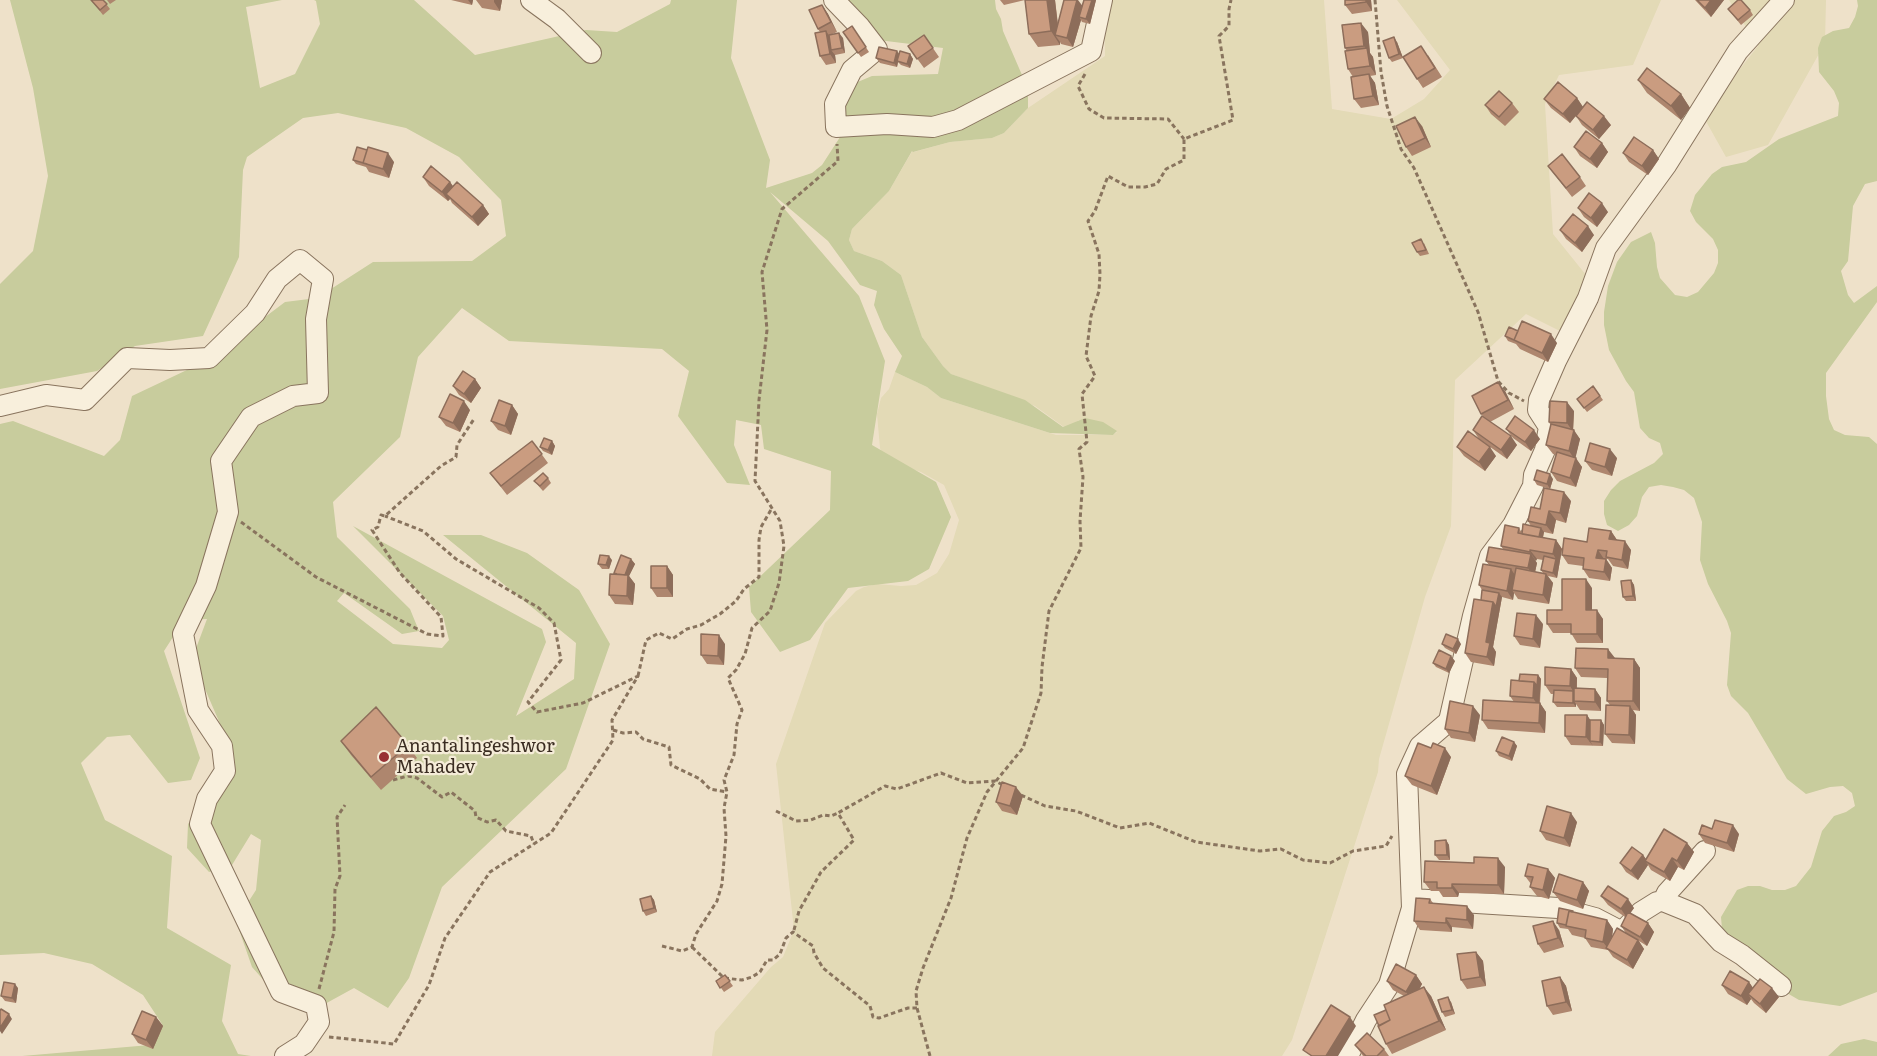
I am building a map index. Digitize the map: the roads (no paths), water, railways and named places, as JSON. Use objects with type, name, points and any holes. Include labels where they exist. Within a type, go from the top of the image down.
[{"type":"street","points":[[531,0],[557,19],[591,53]]},
{"type":"street","points":[[834,0],[877,49],[852,70],[836,104],[836,127],[887,124],[933,126],[958,120],[1091,51],[1102,0]]},
{"type":"street","points":[[1348,1056],[1366,1020],[1389,985],[1412,908],[1407,774],[1420,746],[1449,721],[1473,616],[1490,556],[1513,525],[1533,486],[1533,475],[1545,450],[1549,427],[1538,410],[1539,400],[1588,298],[1606,248],[1667,164],[1738,51],[1784,0]]},
{"type":"street","points":[[0,406],[46,395],[85,400],[127,358],[170,360],[209,358],[255,313],[277,279],[300,260],[323,279],[316,319],[318,393],[294,396],[251,417],[221,461],[228,512],[206,586],[183,634],[198,710],[222,746],[225,771],[207,799],[200,824],[281,992],[316,1005],[319,1022],[304,1044],[285,1056]]},
{"type":"street","points":[[1663,901],[1667,893],[1705,851]]},
{"type":"street","points":[[1412,899],[1558,908],[1595,918],[1622,932],[1641,912],[1663,901],[1695,914],[1721,942],[1742,955],[1780,986]]},
{"type":"place","name":"Anantalingeshwor Mahadev","points":[[384,757]]}]
